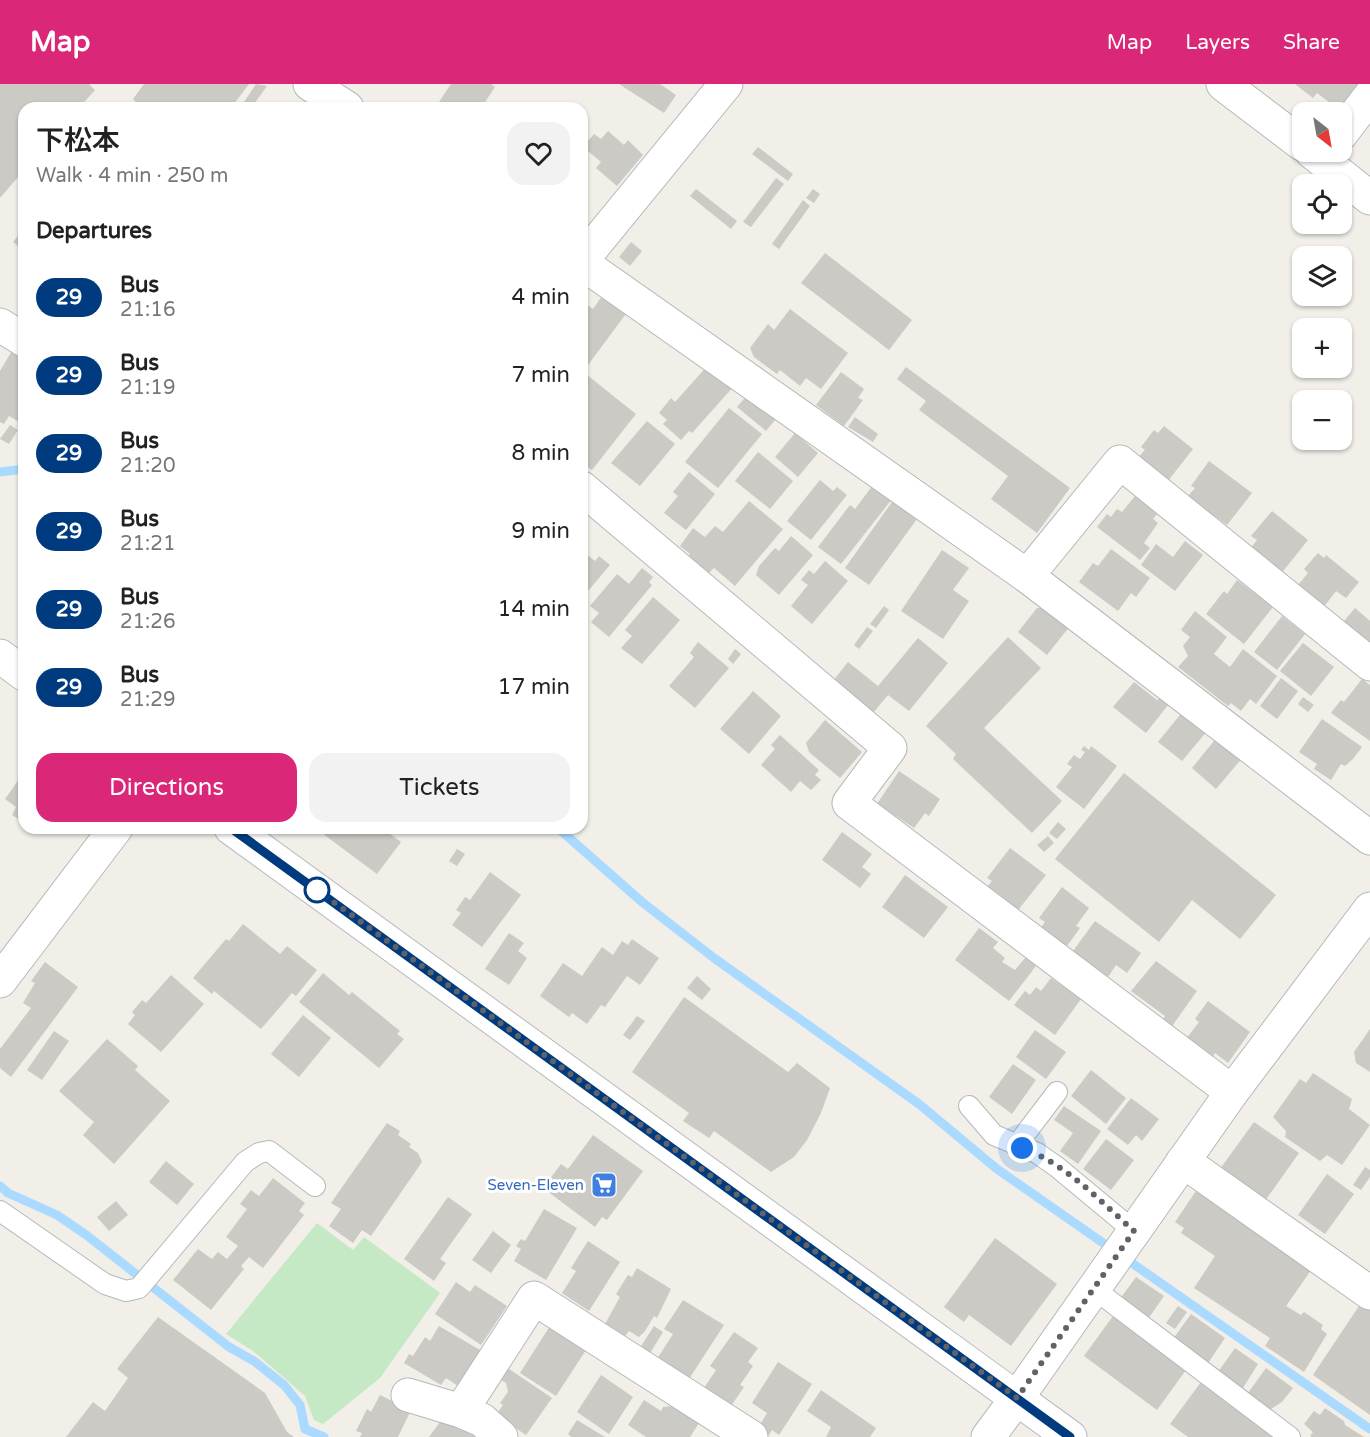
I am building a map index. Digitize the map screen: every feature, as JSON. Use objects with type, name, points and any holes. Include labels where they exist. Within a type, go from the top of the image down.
[{"type":"street","points":[[310,84],[337,102]]},
{"type":"street","points":[[588,254],[726,84]]},
{"type":"street","points":[[1223,84],[1292,129]]},
{"type":"street","points":[[1352,115],[1370,96]]},
{"type":"street","points":[[1335,162],[1370,198]]},
{"type":"street","points":[[588,265],[1027,576],[1370,838]]},
{"type":"street","points":[[0,325],[18,336]]},
{"type":"street","points":[[1027,576],[1120,462],[1370,664]]},
{"type":"street","points":[[588,493],[890,748],[849,803],[1232,1092]]},
{"type":"street","points":[[0,656],[18,670]]},
{"type":"street","points":[[0,981],[111,834]]},
{"type":"street","points":[[239,834],[1070,1437]]},
{"type":"street","points":[[988,1437],[1232,1092],[1370,909]]},
{"type":"street","points":[[1183,1161],[1370,1293]]},
{"type":"street","points":[[461,1411],[534,1298],[751,1437]]},
{"type":"street","points":[[408,1395],[461,1411],[482,1420],[501,1437]]},
{"type":"lane","points":[[1016,1146],[1057,1092]]},
{"type":"lane","points":[[969,1106],[994,1135],[1037,1153],[1134,1231]]},
{"type":"lane","points":[[0,1211],[105,1284],[126,1291],[144,1282],[244,1162],[258,1153],[269,1151],[315,1186]]},
{"type":"lane","points":[[1094,1289],[1290,1437]]},
{"type":"green space","points":[[317,1223],[353,1250],[364,1237],[440,1293],[380,1378],[323,1424],[314,1420],[305,1396],[253,1351],[226,1334]]},
{"type":"building","points":[[0,84],[89,84],[95,90],[84,102],[18,102],[18,177],[0,198]]},
{"type":"building","points":[[144,84],[249,84],[236,102],[136,102],[133,99]]},
{"type":"building","points":[[256,84],[267,86],[256,102],[244,102]]},
{"type":"building","points":[[451,84],[491,84],[495,87],[485,102],[439,102]]},
{"type":"building","points":[[619,84],[660,84],[676,95],[664,113]]},
{"type":"building","points":[[1295,84],[1359,84],[1348,102],[1329,102],[1317,93],[1313,98]]},
{"type":"building","points":[[608,131],[624,145],[628,140],[643,155],[617,186],[596,168],[601,162],[588,151],[588,139],[594,134],[601,139]]},
{"type":"building","points":[[758,147],[793,174],[788,181],[752,154]]},
{"type":"building","points":[[776,178],[784,184],[751,227],[743,222]]},
{"type":"building","points":[[696,189],[737,221],[731,229],[690,196]]},
{"type":"building","points":[[813,189],[820,194],[814,203],[806,198]]},
{"type":"building","points":[[803,200],[810,206],[779,249],[772,244]]},
{"type":"building","points":[[18,236],[18,246],[13,242]]},
{"type":"building","points":[[631,242],[642,251],[630,266],[619,257]]},
{"type":"building","points":[[825,253],[912,320],[889,350],[801,283]]},
{"type":"building","points":[[607,289],[631,307],[588,365],[588,305],[593,309]]},
{"type":"building","points":[[790,309],[848,353],[821,389],[806,378],[800,386],[780,370],[777,374],[754,357],[750,348],[768,324],[774,330]]},
{"type":"building","points":[[13,349],[18,352],[18,421],[9,416],[4,424],[0,422],[0,371]]},
{"type":"building","points":[[709,364],[734,386],[692,433],[689,431],[681,440],[663,424],[667,420],[659,413],[671,398],[675,402]]},
{"type":"building","points":[[906,367],[1070,488],[1037,533],[991,499],[1008,476],[919,410],[926,401],[897,379]]},
{"type":"building","points":[[841,372],[864,389],[858,398],[863,400],[844,426],[816,405]]},
{"type":"building","points":[[588,376],[636,414],[592,470],[588,467]]},
{"type":"building","points":[[750,392],[780,414],[766,431],[737,407]]},
{"type":"building","points":[[729,408],[762,434],[718,488],[685,462]]},
{"type":"building","points":[[855,417],[878,434],[873,442],[848,427]]},
{"type":"building","points":[[647,421],[675,444],[640,486],[611,463]]},
{"type":"building","points":[[10,425],[18,430],[9,444],[0,439]]},
{"type":"building","points":[[1164,426],[1193,449],[1164,486],[1134,462],[1145,450],[1141,447],[1154,430],[1158,433]]},
{"type":"building","points":[[795,433],[818,453],[798,477],[775,457]]},
{"type":"building","points":[[758,452],[793,481],[770,509],[735,481]]},
{"type":"building","points":[[1209,461],[1252,493],[1227,525],[1212,514],[1208,520],[1184,501],[1195,488],[1191,486]]},
{"type":"building","points":[[689,472],[715,494],[686,530],[664,513],[678,496],[673,492]]},
{"type":"building","points":[[820,480],[833,491],[837,487],[847,495],[811,540],[787,521]]},
{"type":"building","points":[[873,485],[892,499],[841,564],[818,547],[850,505],[855,509]]},
{"type":"building","points":[[1135,496],[1158,513],[1153,519],[1158,523],[1144,543],[1150,548],[1140,560],[1097,527],[1107,514],[1111,517],[1117,509],[1122,512]]},
{"type":"building","points":[[749,501],[783,529],[735,586],[714,568],[708,574],[688,557],[690,554],[680,546],[693,528],[705,537],[715,526],[723,532]]},
{"type":"building","points":[[892,502],[917,519],[869,585],[845,568]]},
{"type":"building","points":[[1272,511],[1308,540],[1280,575],[1249,550],[1257,540],[1251,536]]},
{"type":"building","points":[[791,536],[813,555],[779,595],[756,575],[759,566],[775,548],[779,551]]},
{"type":"building","points":[[1185,541],[1203,555],[1175,591],[1141,565],[1156,544],[1173,557]]},
{"type":"building","points":[[1111,549],[1150,578],[1136,597],[1131,593],[1118,611],[1079,582],[1093,563],[1098,566]]},
{"type":"building","points":[[942,550],[969,568],[953,590],[969,601],[943,639],[901,611]]},
{"type":"building","points":[[1318,553],[1324,558],[1326,555],[1359,582],[1346,598],[1336,591],[1323,608],[1294,590],[1308,573],[1304,569]]},
{"type":"building","points":[[588,555],[595,561],[599,556],[610,565],[588,591]]},
{"type":"building","points":[[825,561],[848,581],[812,624],[791,606],[808,585],[801,580],[809,570],[814,574]]},
{"type":"building","points":[[642,568],[653,577],[649,582],[652,585],[609,637],[591,622],[599,613],[590,606],[617,574],[629,584]]},
{"type":"building","points":[[1237,580],[1273,607],[1244,644],[1206,614],[1224,591],[1227,594]]},
{"type":"building","points":[[653,597],[680,620],[642,664],[621,648],[632,636],[625,630]]},
{"type":"building","points":[[884,606],[889,610],[876,628],[870,624]]},
{"type":"building","points":[[1037,608],[1042,608],[1048,613],[1052,610],[1070,626],[1047,655],[1018,632]]},
{"type":"building","points":[[1355,608],[1370,621],[1370,648],[1340,626]]},
{"type":"building","points":[[1195,611],[1227,637],[1214,654],[1230,667],[1243,649],[1277,676],[1256,704],[1250,699],[1241,711],[1231,703],[1228,706],[1178,667],[1188,656],[1183,646],[1190,637],[1181,630]]},
{"type":"building","points":[[1282,616],[1305,634],[1277,670],[1254,652]]},
{"type":"building","points":[[867,627],[873,631],[859,649],[854,645]]},
{"type":"building","points":[[1008,637],[1041,668],[984,728],[1062,801],[1032,833],[953,759],[956,754],[926,726]]},
{"type":"building","points":[[918,638],[948,663],[909,711],[888,695],[873,713],[833,681],[848,662],[878,686]]},
{"type":"building","points":[[698,642],[729,668],[695,708],[669,686],[694,657],[690,653]]},
{"type":"building","points":[[1303,643],[1334,667],[1311,696],[1280,671]]},
{"type":"building","points":[[735,649],[741,654],[733,664],[728,659]]},
{"type":"building","points":[[1281,678],[1298,691],[1277,719],[1260,706]]},
{"type":"building","points":[[1362,679],[1370,685],[1370,741],[1331,713],[1341,700],[1344,702]]},
{"type":"building","points":[[1134,682],[1157,700],[1160,698],[1168,705],[1146,733],[1113,707]]},
{"type":"building","points":[[753,691],[781,716],[749,754],[720,729]]},
{"type":"building","points":[[1303,697],[1314,705],[1308,712],[1298,704]]},
{"type":"building","points":[[1184,710],[1208,730],[1182,761],[1158,742]]},
{"type":"building","points":[[1322,719],[1362,747],[1345,766],[1341,764],[1331,780],[1314,769],[1317,764],[1299,752]]},
{"type":"building","points":[[825,720],[862,752],[840,778],[809,752],[806,743]]},
{"type":"building","points":[[780,735],[819,770],[815,775],[821,780],[811,790],[800,781],[791,792],[761,765],[775,749],[771,745]]},
{"type":"building","points":[[1218,736],[1243,757],[1216,789],[1192,768]]},
{"type":"building","points":[[1084,746],[1089,750],[1091,746],[1117,766],[1084,809],[1056,787],[1072,767],[1067,764],[1074,755],[1080,759],[1085,752],[1081,750]]},
{"type":"building","points":[[899,771],[940,799],[929,816],[925,813],[914,828],[877,804]]},
{"type":"building","points":[[1124,773],[1276,895],[1240,939],[1192,900],[1159,942],[1055,859]]},
{"type":"building","points":[[18,781],[18,819],[12,815],[16,807],[5,799]]},
{"type":"building","points":[[1058,822],[1066,829],[1057,839],[1049,833]]},
{"type":"building","points":[[842,832],[872,854],[862,867],[871,874],[860,888],[822,860]]},
{"type":"building","points":[[323,834],[390,834],[401,842],[377,874]]},
{"type":"building","points":[[1048,836],[1054,843],[1044,852],[1037,845]]},
{"type":"building","points":[[1010,848],[1046,875],[1015,914],[984,891],[992,881],[987,878]]},
{"type":"building","points":[[457,849],[465,854],[457,866],[449,861]]},
{"type":"building","points":[[490,872],[521,895],[482,947],[452,925],[461,913],[456,910],[465,897],[470,900]]},
{"type":"building","points":[[905,875],[948,907],[924,938],[882,907]]},
{"type":"building","points":[[1062,887],[1089,908],[1076,926],[1080,928],[1067,946],[1060,941],[1057,943],[1039,930],[1045,922],[1039,918]]},
{"type":"building","points":[[1095,921],[1141,953],[1127,973],[1116,965],[1106,980],[1070,955]]},
{"type":"building","points":[[243,924],[280,954],[287,946],[317,970],[296,996],[292,993],[261,1029],[214,991],[212,994],[193,978],[226,939],[229,941]]},
{"type":"building","points":[[979,928],[998,942],[993,948],[1005,958],[1002,962],[1015,970],[1026,957],[1036,966],[1009,1001],[955,960]]},
{"type":"building","points":[[509,933],[524,943],[518,951],[527,958],[509,985],[485,969]]},
{"type":"building","points":[[632,939],[659,958],[640,985],[627,976],[605,1007],[601,1005],[587,1024],[572,1013],[569,1017],[540,996],[563,963],[582,976],[602,947],[613,955],[622,941],[628,945]]},
{"type":"building","points":[[1156,961],[1197,991],[1170,1029],[1161,1023],[1165,1016],[1131,991]]},
{"type":"building","points":[[45,962],[78,987],[11,1077],[0,1068],[0,1049],[31,1008],[23,1003],[35,983],[31,981]]},
{"type":"building","points":[[323,973],[349,995],[352,992],[400,1031],[397,1034],[404,1039],[379,1068],[299,1002]]},
{"type":"building","points":[[171,975],[204,1004],[161,1052],[128,1024],[135,1015],[132,1012],[142,1000],[146,1003]]},
{"type":"building","points":[[697,976],[711,989],[702,1000],[687,988]]},
{"type":"building","points":[[1051,978],[1081,999],[1055,1035],[1014,1005],[1025,991],[1030,995],[1036,987],[1041,991]]},
{"type":"building","points":[[684,997],[788,1072],[797,1063],[830,1088],[821,1113],[807,1140],[794,1157],[771,1172],[714,1131],[709,1138],[683,1121],[689,1113],[632,1072]]},
{"type":"building","points":[[1208,1001],[1250,1032],[1228,1063],[1215,1053],[1212,1058],[1186,1039],[1199,1022],[1195,1019]]},
{"type":"building","points":[[303,1015],[331,1038],[299,1077],[271,1054]]},
{"type":"building","points":[[637,1016],[645,1021],[630,1040],[623,1035]]},
{"type":"building","points":[[1370,1029],[1370,1072],[1356,1063],[1354,1052]]},
{"type":"building","points":[[1035,1030],[1066,1052],[1046,1079],[1016,1057]]},
{"type":"building","points":[[54,1031],[69,1041],[42,1080],[27,1070]]},
{"type":"building","points":[[107,1039],[138,1066],[135,1070],[170,1101],[114,1164],[83,1135],[94,1122],[59,1091]]},
{"type":"building","points":[[1013,1064],[1036,1080],[1012,1114],[989,1097]]},
{"type":"building","points":[[1091,1070],[1126,1098],[1106,1124],[1071,1096]]},
{"type":"building","points":[[1313,1073],[1352,1099],[1349,1109],[1370,1125],[1342,1165],[1327,1155],[1320,1161],[1285,1137],[1286,1131],[1273,1117],[1300,1079],[1306,1083]]},
{"type":"building","points":[[1131,1098],[1159,1119],[1142,1141],[1136,1135],[1128,1145],[1107,1129]]},
{"type":"building","points":[[1064,1106],[1101,1131],[1078,1164],[1060,1151],[1073,1133],[1054,1120]]},
{"type":"building","points":[[1254,1122],[1299,1153],[1265,1201],[1220,1169]]},
{"type":"building","points":[[387,1123],[400,1131],[398,1135],[411,1144],[409,1147],[418,1153],[422,1162],[371,1236],[362,1230],[353,1243],[329,1226],[341,1209],[331,1203]]},
{"type":"building","points":[[593,1135],[643,1171],[607,1220],[602,1217],[595,1227],[543,1188],[561,1164],[568,1169]]},
{"type":"building","points":[[1106,1139],[1134,1160],[1111,1190],[1083,1169]]},
{"type":"building","points":[[166,1161],[194,1184],[177,1205],[149,1182]]},
{"type":"building","points":[[1365,1167],[1370,1170],[1370,1177],[1361,1190],[1353,1185]]},
{"type":"building","points":[[1327,1174],[1354,1194],[1325,1234],[1298,1215]]},
{"type":"building","points":[[273,1178],[305,1203],[299,1211],[304,1215],[263,1268],[249,1257],[241,1266],[244,1269],[211,1310],[173,1280],[198,1249],[212,1259],[218,1252],[227,1259],[238,1246],[226,1237],[247,1209],[240,1204],[251,1190],[259,1196]]},
{"type":"building","points":[[1198,1188],[1314,1266],[1286,1306],[1301,1315],[1304,1312],[1323,1325],[1321,1329],[1327,1334],[1304,1372],[1265,1346],[1270,1338],[1194,1288],[1215,1256],[1181,1233],[1184,1228],[1175,1222]]},
{"type":"building","points":[[448,1197],[472,1214],[440,1259],[446,1263],[434,1281],[404,1259]]},
{"type":"building","points":[[116,1201],[128,1215],[109,1231],[97,1217]]},
{"type":"building","points":[[544,1209],[577,1228],[546,1280],[514,1261],[521,1249],[516,1246],[521,1239],[525,1241]]},
{"type":"building","points":[[493,1231],[511,1245],[491,1273],[472,1260]]},
{"type":"building","points":[[995,1238],[1057,1284],[1011,1346],[969,1315],[964,1322],[944,1307]]},
{"type":"building","points":[[588,1241],[620,1262],[589,1311],[562,1293],[576,1271],[571,1268]]},
{"type":"building","points":[[637,1268],[671,1289],[657,1318],[654,1316],[645,1331],[639,1337],[629,1331],[625,1336],[605,1324],[620,1297],[616,1294],[628,1275],[632,1277]]},
{"type":"building","points":[[1136,1277],[1164,1296],[1148,1319],[1120,1299]]},
{"type":"building","points":[[456,1282],[470,1292],[475,1285],[507,1306],[481,1345],[435,1314]]},
{"type":"building","points":[[683,1300],[724,1325],[689,1379],[657,1359],[673,1334],[664,1329]]},
{"type":"building","points":[[1361,1303],[1370,1310],[1370,1415],[1313,1375]]},
{"type":"building","points":[[1178,1306],[1187,1312],[1175,1329],[1166,1323]]},
{"type":"building","points":[[1191,1314],[1225,1338],[1208,1363],[1173,1339]]},
{"type":"building","points":[[1113,1316],[1186,1370],[1157,1410],[1084,1356]]},
{"type":"building","points":[[158,1317],[265,1393],[287,1432],[294,1437],[66,1437],[93,1402],[105,1411],[128,1378],[117,1369]]},
{"type":"building","points":[[439,1326],[480,1350],[458,1386],[446,1378],[441,1385],[404,1363],[409,1354],[413,1356],[425,1337],[430,1341]]},
{"type":"building","points":[[550,1326],[586,1350],[556,1396],[520,1373]]},
{"type":"building","points":[[654,1326],[663,1332],[646,1360],[636,1354]]},
{"type":"building","points":[[734,1332],[758,1348],[748,1362],[753,1366],[740,1385],[744,1387],[731,1406],[704,1388],[716,1370],[710,1366]]},
{"type":"building","points":[[1235,1348],[1258,1364],[1243,1388],[1218,1372]]},
{"type":"building","points":[[778,1362],[812,1384],[779,1435],[772,1430],[769,1435],[758,1428],[767,1413],[752,1403]]},
{"type":"building","points":[[503,1365],[552,1398],[526,1435],[496,1415],[503,1405],[500,1403],[508,1392],[506,1383],[499,1379]]},
{"type":"building","points":[[1266,1368],[1293,1388],[1282,1402],[1271,1409],[1248,1393]]},
{"type":"building","points":[[601,1375],[633,1397],[609,1434],[577,1412]]},
{"type":"building","points":[[1201,1382],[1275,1437],[1188,1437],[1170,1424]]},
{"type":"building","points":[[821,1390],[876,1428],[870,1437],[826,1437],[831,1427],[807,1411]]},
{"type":"building","points":[[380,1395],[411,1410],[398,1437],[360,1437],[362,1433],[356,1431],[367,1409],[371,1412]]},
{"type":"building","points":[[644,1400],[661,1411],[663,1407],[673,1406],[699,1423],[690,1437],[646,1437],[628,1425]]},
{"type":"building","points":[[1325,1408],[1364,1437],[1310,1436],[1313,1432],[1304,1424],[1314,1411],[1320,1415]]},
{"type":"building","points":[[577,1420],[605,1437],[571,1437],[568,1434]]},
{"type":"building","points":[[448,1421],[457,1428],[461,1422],[478,1435],[476,1437],[429,1437],[440,1422]]},
{"type":"waterway","points":[[0,472],[18,470]]},
{"type":"waterway","points":[[565,834],[642,902],[714,958],[919,1104],[997,1169],[1370,1429]]},
{"type":"waterway","points":[[0,1186],[8,1193],[57,1215],[85,1234],[229,1347],[254,1361],[284,1385],[300,1405],[305,1429],[324,1437]]},
{"type":"bus line","name":"29","points":[[239,834],[1070,1437]]},
{"type":"place","name":"Seven-Eleven","points":[[604,1185]]},
{"type":"route","points":[[317,890],[1017,1398],[1134,1231],[1076,1181],[1037,1153],[1022,1148]]}]
